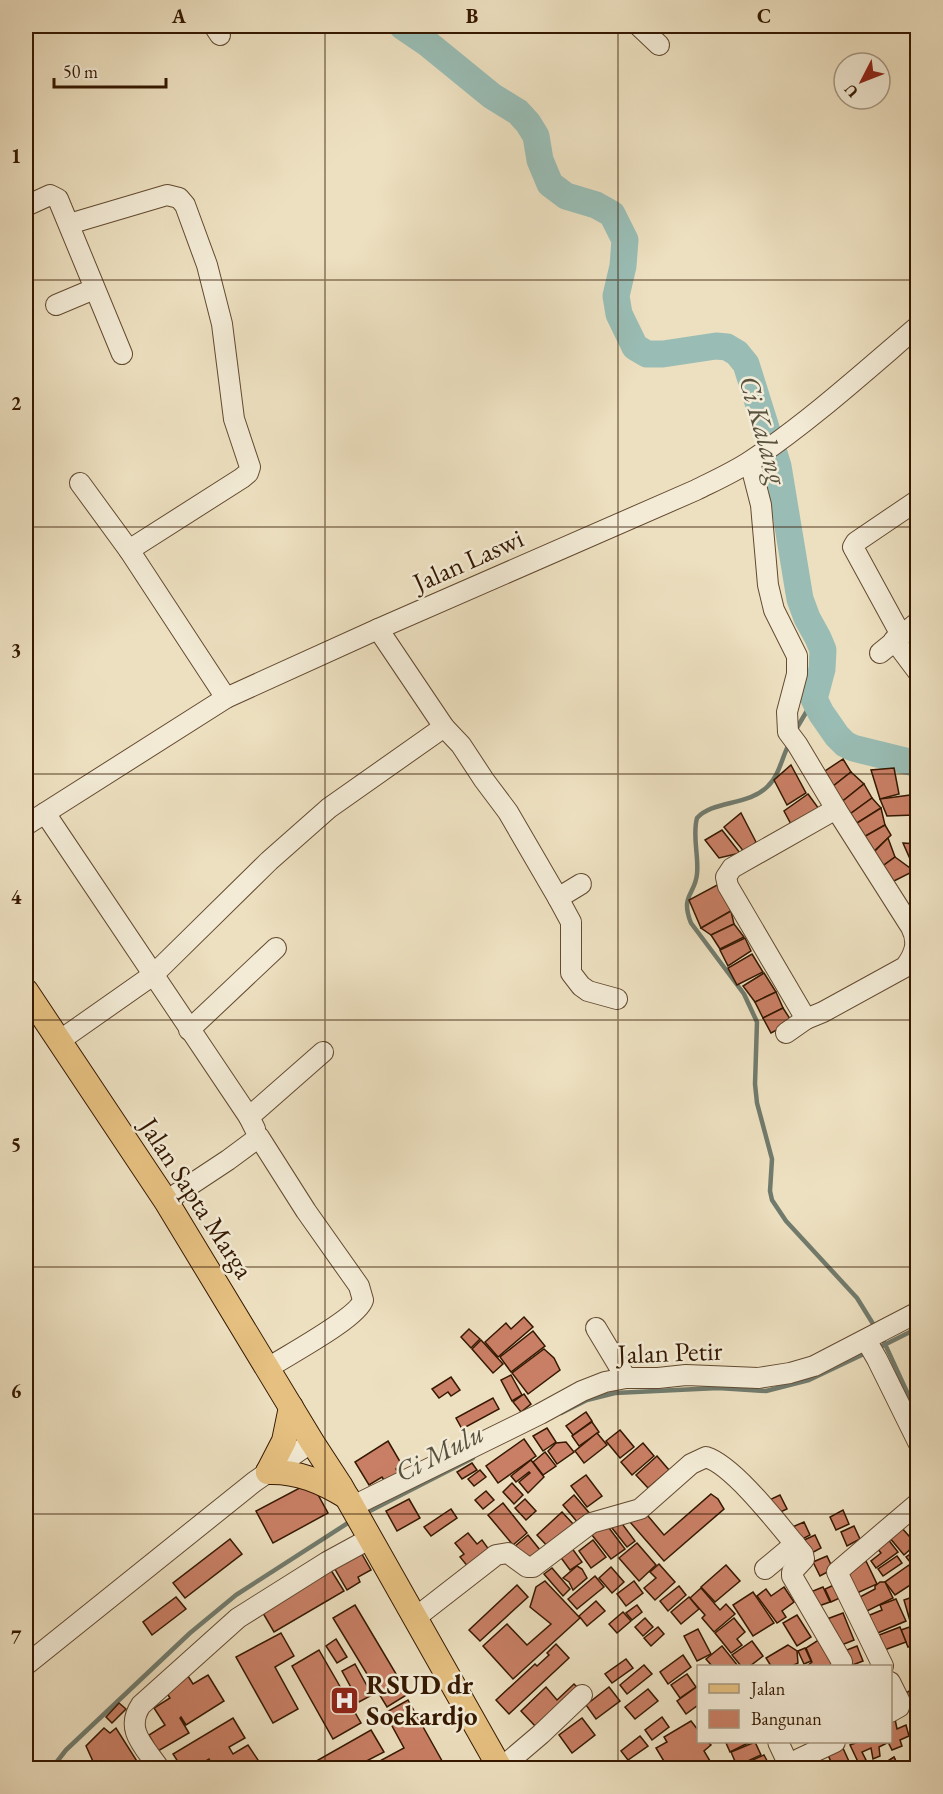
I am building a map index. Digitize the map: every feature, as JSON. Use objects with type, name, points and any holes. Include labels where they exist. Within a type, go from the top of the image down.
[{"type":"main road","name":"Jalan Sapta Marga","points":[[26,991],[166,1201],[352,1504],[500,1768]]},
{"type":"main road","points":[[291,1407],[284,1441],[268,1472],[299,1474],[323,1483],[352,1504]]},
{"type":"street","points":[[639,26],[659,45]]},
{"type":"street","points":[[26,206],[50,195],[54,195],[60,202],[122,354]]},
{"type":"street","points":[[69,224],[167,195],[183,200],[207,265],[222,324],[234,419],[250,467],[242,478],[129,550]]},
{"type":"street","points":[[56,305],[94,289]]},
{"type":"street","name":"Jalan Laswi","points":[[26,825],[226,698],[696,490],[754,459],[842,392],[918,326]]},
{"type":"street","points":[[754,459],[761,505],[768,585],[774,610],[797,656],[797,674],[787,712],[793,738],[915,933],[913,956],[905,967],[806,1019],[786,1033]]},
{"type":"street","points":[[80,483],[129,550],[226,698]]},
{"type":"street","points":[[914,510],[856,542],[853,547],[891,643],[918,672]]},
{"type":"street","points":[[891,643],[918,622]]},
{"type":"street","points":[[378,629],[444,727],[461,745],[508,812],[558,898],[571,922],[571,973],[588,991],[617,999]]},
{"type":"street","points":[[58,1041],[153,975],[307,826],[363,782],[444,727]]},
{"type":"street","points":[[806,1019],[728,886],[726,877],[732,868],[836,809]]},
{"type":"street","points":[[45,813],[249,1117],[259,1137],[306,1211],[359,1286],[363,1300],[359,1308],[343,1321],[268,1368]]},
{"type":"street","points":[[558,898],[581,884]]},
{"type":"street","points":[[189,1030],[276,948]]},
{"type":"street","points":[[249,1117],[323,1052]]},
{"type":"street","points":[[166,1201],[259,1137]]},
{"type":"street","name":"Jalan Petir","points":[[352,1504],[540,1414],[582,1391],[605,1382],[626,1378],[686,1376],[758,1378],[790,1373],[869,1345],[886,1329],[918,1312]]},
{"type":"street","points":[[596,1328],[626,1378]]},
{"type":"street","points":[[869,1345],[918,1442]]},
{"type":"street","points":[[26,1665],[268,1472],[312,1442]]},
{"type":"street","points":[[415,1618],[496,1555],[508,1553],[528,1568],[535,1567],[591,1523],[634,1512],[645,1506],[691,1464],[704,1457],[717,1463],[744,1486],[804,1556],[792,1572],[792,1578],[842,1662],[841,1665]]},
{"type":"street","points":[[883,1665],[837,1572],[918,1503]]},
{"type":"street","points":[[159,1768],[134,1728],[135,1716],[141,1705],[238,1618],[370,1537]]},
{"type":"street","points":[[765,1569],[795,1544]]},
{"type":"street","points":[[892,1684],[900,1702],[899,1707],[892,1711]]},
{"type":"street","points":[[500,1768],[541,1734],[582,1695]]},
{"type":"street","points":[[778,1743],[786,1759],[796,1766],[806,1755],[833,1743]]},
{"type":"building","points":[[843,759],[851,772],[832,787],[822,773]]},
{"type":"building","points":[[791,765],[806,793],[787,805],[774,780]]},
{"type":"building","points":[[894,768],[899,794],[880,799],[871,770]]},
{"type":"building","points":[[851,772],[864,784],[839,804],[832,787]]},
{"type":"building","points":[[864,784],[872,798],[850,814],[839,804]]},
{"type":"building","points":[[808,794],[819,809],[793,828],[784,811]]},
{"type":"building","points":[[918,794],[914,815],[887,816],[880,799]]},
{"type":"building","points":[[872,798],[881,808],[857,823],[850,814]]},
{"type":"building","points":[[881,808],[885,825],[862,838],[857,823]]},
{"type":"building","points":[[741,813],[756,842],[745,853],[724,827]]},
{"type":"building","points":[[885,825],[891,835],[871,854],[862,838]]},
{"type":"building","points":[[722,830],[740,853],[719,858],[705,840]]},
{"type":"building","points":[[888,838],[895,857],[880,868],[874,852]]},
{"type":"building","points":[[903,843],[918,844],[918,877]]},
{"type":"building","points":[[895,857],[914,871],[892,882],[880,868]]},
{"type":"building","points":[[719,884],[731,911],[701,928],[689,900]]},
{"type":"building","points":[[918,900],[918,926],[903,907]]},
{"type":"building","points":[[731,911],[734,924],[711,935],[701,928]]},
{"type":"building","points":[[734,924],[744,937],[720,949],[711,935]]},
{"type":"building","points":[[745,938],[751,951],[728,966],[720,950]]},
{"type":"building","points":[[752,954],[763,972],[737,985],[728,968]]},
{"type":"building","points":[[764,973],[776,992],[755,1002],[743,986]]},
{"type":"building","points":[[776,992],[783,1008],[763,1018],[755,1002]]},
{"type":"building","points":[[783,1008],[792,1022],[771,1033],[763,1018]]},
{"type":"building","points":[[524,1317],[533,1327],[498,1357],[485,1342],[506,1323],[511,1329]]},
{"type":"building","points":[[469,1329],[480,1339],[471,1348],[461,1337]]},
{"type":"building","points":[[533,1331],[545,1346],[511,1372],[500,1357]]},
{"type":"building","points":[[481,1340],[503,1364],[493,1373],[472,1349]]},
{"type":"building","points":[[544,1349],[554,1358],[560,1370],[528,1394],[512,1373]]},
{"type":"building","points":[[511,1375],[522,1395],[512,1401],[501,1380]]},
{"type":"building","points":[[451,1377],[460,1390],[451,1396],[448,1392],[439,1398],[432,1389]]},
{"type":"building","points":[[524,1394],[531,1404],[521,1412],[513,1402]]},
{"type":"building","points":[[493,1398],[499,1409],[462,1429],[456,1418]]},
{"type":"building","points":[[586,1412],[592,1421],[573,1435],[566,1426]]},
{"type":"building","points":[[592,1422],[599,1432],[579,1446],[572,1436]]},
{"type":"building","points":[[547,1428],[556,1442],[543,1451],[533,1436]]},
{"type":"building","points":[[620,1430],[634,1447],[620,1458],[606,1441]]},
{"type":"building","points":[[597,1433],[607,1445],[584,1463],[575,1451]]},
{"type":"building","points":[[524,1439],[536,1456],[498,1483],[486,1466]]},
{"type":"building","points":[[388,1441],[402,1465],[396,1469],[399,1474],[385,1482],[382,1477],[369,1485],[355,1462]]},
{"type":"building","points":[[566,1442],[574,1452],[557,1464],[548,1451],[556,1443]]},
{"type":"building","points":[[643,1443],[654,1456],[632,1475],[621,1462]]},
{"type":"building","points":[[545,1452],[556,1466],[543,1475],[533,1462]]},
{"type":"building","points":[[657,1456],[669,1470],[648,1488],[636,1475]]},
{"type":"building","points":[[531,1460],[544,1477],[528,1493],[519,1482],[529,1472],[516,1482],[511,1476]]},
{"type":"building","points":[[472,1463],[477,1470],[462,1479],[457,1472]]},
{"type":"building","points":[[480,1470],[486,1477],[474,1486],[468,1479]]},
{"type":"building","points":[[586,1475],[602,1496],[587,1507],[571,1486]]},
{"type":"building","points":[[311,1482],[328,1513],[273,1543],[256,1511]]},
{"type":"building","points":[[512,1483],[523,1495],[514,1504],[503,1492]]},
{"type":"building","points":[[486,1491],[494,1500],[483,1509],[475,1500]]},
{"type":"building","points":[[711,1494],[718,1499],[724,1509],[664,1561],[630,1522],[643,1510],[664,1535]]},
{"type":"building","points":[[574,1495],[591,1515],[579,1524],[563,1505]]},
{"type":"building","points":[[780,1495],[787,1509],[774,1515],[767,1501]]},
{"type":"building","points":[[409,1499],[420,1518],[397,1531],[386,1511]]},
{"type":"building","points":[[525,1499],[536,1511],[526,1520],[515,1508]]},
{"type":"building","points":[[503,1503],[527,1533],[513,1545],[488,1515]]},
{"type":"building","points":[[451,1509],[457,1518],[431,1536],[424,1527]]},
{"type":"building","points":[[843,1510],[849,1524],[836,1530],[830,1517]]},
{"type":"building","points":[[562,1512],[575,1526],[550,1549],[537,1535]]},
{"type":"building","points":[[620,1521],[635,1541],[627,1547],[612,1528]]},
{"type":"building","points":[[804,1522],[810,1535],[797,1542],[790,1528]]},
{"type":"building","points":[[606,1524],[625,1549],[611,1559],[592,1535]]},
{"type":"building","points":[[854,1526],[860,1539],[847,1546],[841,1532]]},
{"type":"building","points":[[901,1527],[916,1544],[904,1555],[889,1537]]},
{"type":"building","points":[[468,1533],[477,1544],[482,1540],[490,1551],[469,1568],[460,1557],[464,1554],[455,1543]]},
{"type":"building","points":[[528,1535],[544,1555],[530,1566],[514,1547]]},
{"type":"building","points":[[815,1535],[821,1548],[808,1555],[802,1541]]},
{"type":"building","points":[[887,1538],[898,1552],[876,1568],[871,1561],[881,1553],[876,1547]]},
{"type":"building","points":[[230,1539],[242,1554],[185,1598],[173,1583]]},
{"type":"building","points":[[593,1540],[606,1557],[591,1568],[579,1551]]},
{"type":"building","points":[[637,1543],[656,1565],[639,1581],[619,1558]]},
{"type":"building","points":[[571,1547],[582,1562],[570,1570],[559,1555]]},
{"type":"building","points":[[359,1549],[371,1570],[358,1577],[360,1582],[347,1590],[332,1564]]},
{"type":"building","points":[[915,1551],[918,1554],[918,1572],[906,1557]]},
{"type":"building","points":[[827,1556],[833,1569],[820,1576],[813,1562]]},
{"type":"building","points":[[897,1556],[902,1563],[883,1576],[878,1569]]},
{"type":"building","points":[[866,1561],[877,1584],[857,1593],[846,1570]]},
{"type":"building","points":[[659,1564],[675,1582],[655,1600],[644,1588],[656,1578],[650,1572]]},
{"type":"building","points":[[726,1565],[740,1581],[715,1602],[701,1587]]},
{"type":"building","points":[[909,1565],[918,1580],[895,1595],[885,1582]]},
{"type":"building","points":[[577,1566],[582,1569],[587,1578],[573,1590],[569,1582],[563,1578]]},
{"type":"building","points":[[329,1567],[344,1591],[274,1632],[260,1608]]},
{"type":"building","points":[[611,1567],[624,1582],[612,1593],[599,1578]]},
{"type":"building","points":[[552,1568],[570,1589],[563,1596],[544,1574]]},
{"type":"building","points":[[595,1576],[604,1587],[577,1609],[568,1599]]},
{"type":"building","points":[[545,1581],[580,1618],[513,1679],[483,1646],[507,1624],[527,1645],[551,1624],[530,1607],[536,1587]]},
{"type":"building","points":[[634,1581],[643,1593],[626,1606],[617,1594]]},
{"type":"building","points":[[880,1582],[885,1582],[893,1598],[865,1612],[858,1598],[875,1589]]},
{"type":"building","points":[[836,1584],[842,1597],[831,1602],[825,1589]]},
{"type":"building","points":[[517,1585],[528,1597],[480,1641],[469,1630]]},
{"type":"building","points":[[679,1586],[686,1595],[668,1611],[660,1601]]},
{"type":"building","points":[[784,1587],[794,1602],[782,1611],[786,1617],[777,1623],[757,1596],[766,1589],[771,1596]]},
{"type":"building","points":[[823,1587],[830,1602],[813,1608],[803,1595]]},
{"type":"building","points":[[701,1588],[720,1610],[726,1604],[735,1614],[714,1632],[702,1618],[705,1615],[690,1598]]},
{"type":"building","points":[[753,1592],[774,1623],[753,1636],[733,1605]]},
{"type":"building","points":[[918,1595],[918,1618],[910,1621],[904,1600]]},
{"type":"building","points":[[176,1597],[186,1609],[152,1635],[143,1622]]},
{"type":"building","points":[[689,1597],[699,1609],[681,1624],[671,1612]]},
{"type":"building","points":[[896,1599],[906,1621],[873,1635],[865,1617],[882,1610],[880,1605]]},
{"type":"building","points":[[596,1601],[605,1611],[587,1626],[579,1616]]},
{"type":"building","points":[[355,1605],[408,1694],[387,1707],[333,1618]]},
{"type":"building","points":[[637,1605],[642,1612],[632,1620],[626,1613]]},
{"type":"building","points":[[623,1612],[631,1621],[617,1633],[609,1624]]},
{"type":"building","points":[[843,1613],[854,1640],[839,1646],[827,1619]]},
{"type":"building","points":[[797,1615],[811,1637],[797,1646],[783,1623]]},
{"type":"building","points":[[645,1618],[653,1627],[643,1636],[635,1627]]},
{"type":"building","points":[[734,1618],[745,1632],[737,1639],[742,1645],[731,1653],[715,1633]]},
{"type":"building","points":[[918,1624],[918,1644],[908,1647],[901,1630]]},
{"type":"building","points":[[658,1627],[664,1634],[651,1646],[644,1638]]},
{"type":"building","points":[[900,1627],[906,1642],[879,1652],[874,1637]]},
{"type":"building","points":[[698,1629],[711,1654],[697,1661],[684,1636]]},
{"type":"building","points":[[281,1633],[294,1656],[275,1667],[298,1709],[273,1723],[236,1657]]},
{"type":"building","points":[[336,1639],[347,1657],[337,1663],[326,1646]]},
{"type":"building","points":[[820,1639],[833,1665],[808,1665],[812,1662],[806,1648]]},
{"type":"building","points":[[752,1641],[763,1656],[751,1665],[740,1665],[732,1655]]},
{"type":"building","points":[[556,1644],[569,1658],[509,1714],[496,1700],[535,1664],[537,1666],[549,1655],[547,1653]]},
{"type":"building","points":[[788,1645],[797,1651],[798,1663],[770,1665],[766,1658]]},
{"type":"building","points":[[722,1646],[737,1665],[711,1665],[706,1659]]},
{"type":"building","points":[[857,1646],[863,1661],[849,1665],[842,1652]]},
{"type":"building","points":[[805,1648],[811,1661],[804,1664],[798,1651]]},
{"type":"building","points":[[319,1650],[361,1723],[333,1739],[292,1666]]},
{"type":"building","points":[[683,1655],[691,1667],[668,1684],[660,1672]]},
{"type":"building","points":[[626,1659],[633,1668],[612,1683],[605,1674]]},
{"type":"building","points":[[355,1664],[372,1695],[359,1702],[342,1671]]},
{"type":"building","points":[[644,1665],[652,1674],[627,1694],[620,1685]]},
{"type":"building","points":[[687,1674],[696,1687],[680,1698],[671,1685]]},
{"type":"building","points":[[208,1675],[224,1701],[186,1725],[181,1717],[189,1733],[158,1751],[149,1735],[165,1725],[154,1708],[170,1698],[165,1690],[188,1676],[193,1684]]},
{"type":"building","points":[[574,1684],[580,1690],[536,1727],[521,1711],[546,1687],[557,1700]]},
{"type":"building","points":[[918,1686],[918,1702],[910,1706],[904,1694]]},
{"type":"building","points":[[609,1687],[620,1701],[596,1719],[586,1705]]},
{"type":"building","points":[[697,1687],[697,1706],[686,1714],[677,1701]]},
{"type":"building","points":[[648,1689],[658,1701],[635,1719],[625,1707]]},
{"type":"building","points":[[408,1700],[446,1768],[379,1768],[376,1763],[404,1748],[385,1713]]},
{"type":"building","points":[[119,1703],[126,1709],[112,1723],[106,1717]]},
{"type":"building","points":[[662,1717],[669,1727],[652,1740],[645,1730]]},
{"type":"building","points":[[233,1718],[245,1738],[229,1747],[233,1754],[248,1745],[260,1763],[251,1768],[208,1768],[213,1766],[209,1759],[194,1768],[182,1768],[173,1754]]},
{"type":"building","points":[[582,1718],[595,1735],[572,1753],[559,1735]]},
{"type":"building","points":[[895,1719],[897,1729],[906,1725],[909,1736],[900,1740],[902,1746],[892,1750],[888,1743],[892,1743],[892,1720]]},
{"type":"building","points":[[691,1721],[697,1729],[697,1743],[711,1745],[704,1751],[710,1761],[698,1768],[668,1768],[656,1748],[667,1742],[664,1737]]},
{"type":"building","points":[[104,1728],[110,1733],[116,1728],[140,1766],[136,1768],[96,1768],[86,1746]]},
{"type":"building","points":[[371,1730],[384,1752],[353,1768],[304,1768]]},
{"type":"building","points":[[640,1736],[648,1746],[628,1760],[621,1751]]},
{"type":"building","points":[[726,1743],[748,1743],[730,1752]]},
{"type":"building","points":[[755,1743],[761,1755],[737,1766],[731,1752]]},
{"type":"building","points":[[887,1743],[879,1747],[880,1756],[873,1759],[871,1748],[862,1752],[866,1760],[859,1764],[850,1745]]},
{"type":"building","points":[[842,1746],[852,1768],[834,1768],[827,1753]]},
{"type":"building","points":[[764,1755],[771,1768],[737,1768],[737,1767]]},
{"type":"building","points":[[894,1757],[899,1768],[881,1768],[880,1766]]},
{"type":"building","points":[[894,1757],[899,1768],[881,1768],[880,1766]]},
{"type":"waterway","name":"Ci Kalang","points":[[402,26],[427,43],[492,96],[518,112],[536,136],[540,160],[550,184],[566,196],[596,205],[612,214],[625,240],[623,266],[616,296],[619,314],[635,347],[647,354],[663,354],[716,346],[727,347],[737,353],[746,364],[778,466],[800,599],[823,650],[822,669],[814,699],[821,713],[845,744],[918,764]]},
{"type":"waterway","points":[[795,731],[814,699]]},
{"type":"waterway","points":[[789,744],[775,777],[768,786],[751,797],[712,808],[697,818],[695,832],[697,874],[688,901],[688,914],[691,923],[744,994],[757,1022],[755,1084],[757,1103],[772,1159],[770,1191],[772,1200],[786,1221],[857,1298],[875,1327]]},
{"type":"waterway","name":"Ci Mulu","points":[[876,1349],[918,1328]]},
{"type":"waterway","points":[[884,1342],[918,1416]]},
{"type":"waterway","name":"Ci Mulu","points":[[561,1413],[587,1400],[615,1393],[718,1388],[766,1391],[809,1380],[868,1352]]},
{"type":"waterway","name":"Ci Mulu","points":[[364,1514],[473,1458]]},
{"type":"waterway","name":"Ci Mulu","points":[[52,1768],[66,1750],[190,1633],[236,1595],[351,1521]]},
{"type":"place","name":"RSUD dr Soekardjo","points":[[345,1700]]}]
